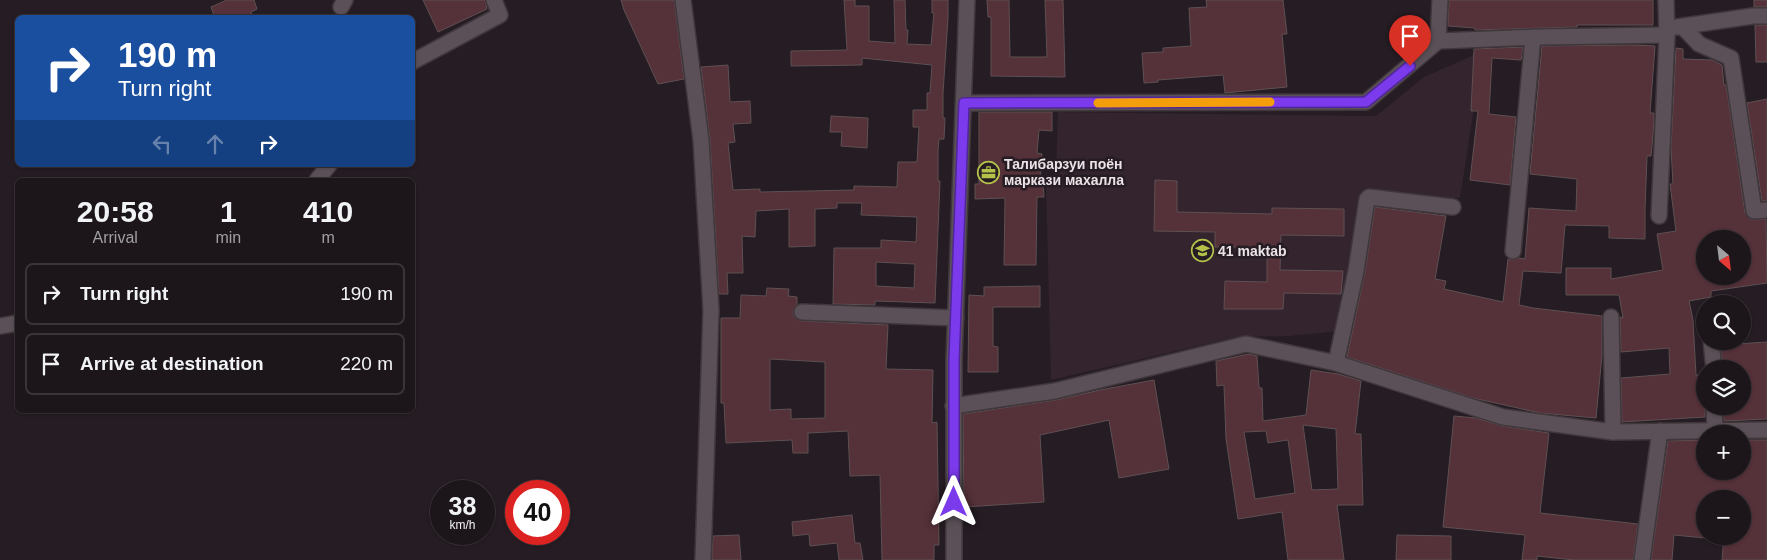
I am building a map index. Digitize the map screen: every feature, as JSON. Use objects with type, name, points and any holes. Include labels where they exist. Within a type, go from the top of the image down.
[{"type":"street","points":[[415,60],[500,15],[494,0]]},
{"type":"street","points":[[683,0],[700,140],[711,310],[703,560]]},
{"type":"street","points":[[954,560],[953,406],[967,0]]},
{"type":"street","points":[[1438,41],[1440,0]]},
{"type":"street","points":[[1659,216],[1666,0]]},
{"type":"street","points":[[964,103],[1366,102],[1438,41],[1666,32],[1683,27],[1753,16],[1767,16]]},
{"type":"street","points":[[1683,27],[1699,44],[1731,58],[1754,211],[1767,210]]},
{"type":"street","points":[[1513,251],[1534,37]]},
{"type":"street","points":[[319,178],[327,167]]},
{"type":"street","points":[[1336,363],[1356,271],[1367,199],[1370,197],[1453,207]]},
{"type":"street","points":[[802,312],[956,318]]},
{"type":"street","points":[[1611,317],[1613,432]]},
{"type":"street","points":[[0,326],[15,324]]},
{"type":"street","points":[[953,406],[1055,391],[1246,344],[1336,363],[1502,417],[1613,432],[1696,431]]},
{"type":"street","points":[[1751,430],[1767,430]]},
{"type":"street","points":[[1642,560],[1660,431]]},
{"type":"shaded area","name":"41 maktab","points":[[1483,51],[1460,198],[1365,196],[1339,331],[1290,336],[1237,337],[1051,380],[1046,185],[1056,171],[1058,112],[1376,116],[1424,77]]},
{"type":"building","points":[[227,0],[254,0],[257,9],[251,12],[252,15],[214,15],[211,7]]},
{"type":"building","points":[[423,0],[485,0],[487,9],[438,32]]},
{"type":"building","points":[[621,0],[674,0],[684,79],[658,84]]},
{"type":"building","points":[[844,0],[855,0],[855,6],[869,6],[869,41],[895,43],[894,0],[905,0],[906,30],[908,30],[907,44],[931,45],[934,13],[932,13],[932,0],[948,0],[943,93],[944,139],[939,139],[938,150],[938,181],[940,181],[935,303],[875,301],[875,305],[833,304],[834,248],[881,248],[881,240],[916,242],[917,217],[861,215],[862,203],[837,203],[837,208],[815,209],[815,246],[789,247],[789,209],[756,211],[755,237],[742,236],[743,273],[727,273],[728,294],[719,294],[710,139],[701,67],[728,65],[730,102],[750,101],[751,123],[733,124],[735,142],[728,143],[733,190],[760,189],[760,192],[854,190],[854,186],[897,187],[898,162],[917,162],[919,127],[913,127],[913,110],[927,110],[927,93],[930,93],[932,65],[862,58],[862,65],[791,66],[791,51],[847,50]],"holes":[[[876,262],[915,264],[914,288],[876,286]]]},
{"type":"building","points":[[987,0],[1009,0],[1010,57],[1047,57],[1045,0],[1063,0],[1065,77],[991,76],[991,17],[988,17]]},
{"type":"building","points":[[1206,0],[1283,0],[1287,34],[1282,34],[1287,87],[1225,93],[1223,75],[1158,80],[1158,82],[1144,83],[1142,53],[1163,52],[1163,48],[1191,46],[1189,8],[1207,7]]},
{"type":"building","points":[[1449,0],[1653,0],[1653,25],[1577,25],[1577,27],[1475,30],[1475,28],[1448,26]]},
{"type":"building","points":[[1754,0],[1767,0],[1767,7],[1754,7]]},
{"type":"building","points":[[1755,25],[1767,25],[1767,62],[1756,62]]},
{"type":"building","points":[[1542,46],[1655,46],[1650,113],[1654,113],[1654,122],[1651,156],[1647,156],[1645,239],[1609,238],[1609,226],[1565,225],[1561,273],[1523,271],[1519,305],[1602,316],[1602,355],[1596,418],[1540,413],[1473,398],[1347,357],[1365,272],[1375,207],[1446,216],[1435,279],[1446,281],[1444,289],[1503,302],[1508,259],[1525,259],[1529,208],[1576,211],[1577,179],[1530,174]]},
{"type":"building","points":[[1523,47],[1521,60],[1492,58],[1489,114],[1516,117],[1510,185],[1470,180],[1478,111],[1471,111],[1474,49]]},
{"type":"building","points":[[1676,48],[1683,49],[1683,59],[1712,60],[1722,65],[1745,213],[1751,220],[1766,219],[1767,283],[1711,291],[1711,295],[1696,295],[1696,300],[1689,301],[1693,320],[1696,415],[1705,415],[1705,417],[1622,422],[1621,378],[1670,374],[1669,348],[1621,352],[1620,317],[1623,318],[1619,295],[1566,295],[1566,268],[1611,268],[1611,279],[1663,270],[1657,234],[1676,231],[1670,184],[1673,184],[1671,148]]},
{"type":"building","points":[[1767,99],[1767,201],[1762,201],[1747,103]]},
{"type":"building","points":[[979,112],[1052,112],[1052,131],[1039,130],[1037,153],[1042,154],[1040,183],[1043,183],[1044,197],[1037,197],[1036,265],[1004,265],[1005,198],[975,199],[975,184],[979,184]]},
{"type":"building","points":[[831,116],[868,118],[867,148],[841,146],[842,132],[830,132]]},
{"type":"building","points":[[1155,180],[1177,181],[1177,212],[1272,214],[1272,208],[1344,209],[1344,236],[1281,235],[1280,270],[1343,271],[1341,294],[1284,293],[1283,309],[1224,309],[1225,281],[1267,282],[1267,247],[1215,247],[1215,232],[1154,231]]},
{"type":"building","points":[[1040,286],[1040,307],[993,307],[993,346],[998,347],[998,372],[968,372],[969,295],[984,296],[984,287]]},
{"type":"building","points":[[767,288],[789,289],[788,296],[797,297],[797,305],[793,312],[794,317],[801,321],[888,325],[886,369],[933,370],[932,423],[937,422],[939,545],[934,545],[934,560],[882,560],[880,475],[850,476],[848,431],[808,433],[808,453],[793,453],[792,440],[726,443],[724,403],[721,403],[721,318],[740,318],[741,295],[766,296]],"holes":[[[770,359],[825,362],[825,418],[791,419],[791,409],[770,410]]]},
{"type":"building","points":[[1767,342],[1767,419],[1724,421],[1724,415],[1751,415],[1751,360],[1722,360],[1721,350],[1751,350],[1751,343]]},
{"type":"building","points":[[1249,354],[1257,356],[1259,388],[1262,388],[1263,421],[1306,415],[1311,370],[1338,374],[1361,381],[1355,434],[1361,434],[1363,505],[1337,505],[1344,560],[1288,560],[1282,512],[1238,519],[1226,439],[1224,385],[1217,386],[1216,361]],"holes":[[[1303,425],[1336,429],[1338,489],[1312,490]],[[1266,431],[1268,443],[1288,440],[1295,493],[1255,499],[1244,432]]]},
{"type":"building","points":[[1154,380],[1169,469],[1119,478],[1109,420],[1040,435],[1044,502],[964,507],[963,414],[1056,400]]},
{"type":"building","points":[[1454,416],[1476,418],[1502,426],[1549,433],[1540,513],[1638,524],[1633,560],[1574,560],[1537,556],[1537,560],[1522,560],[1525,535],[1443,527]]},
{"type":"building","points":[[1696,440],[1696,480],[1751,480],[1751,440],[1767,440],[1767,560],[1722,560],[1723,545],[1751,545],[1751,490],[1696,490],[1696,537],[1674,535],[1672,560],[1651,560],[1668,441]]},
{"type":"building","points":[[852,515],[855,543],[860,543],[863,560],[839,560],[837,543],[810,546],[809,534],[793,536],[792,522]]},
{"type":"building","points":[[739,535],[741,560],[712,560],[713,536]]},
{"type":"building","points":[[1397,535],[1451,536],[1451,560],[1396,560]]},
{"type":"slow traffic","points":[[1098,103],[1270,102]]},
{"type":"place","name":"Талибарзуи поён маркази махалла","points":[[988,172]]},
{"type":"place","name":"41 maktab","points":[[1202,251]]},
{"type":"route","points":[[954,502],[954,360],[964,103],[1366,102],[1410,66]]}]
